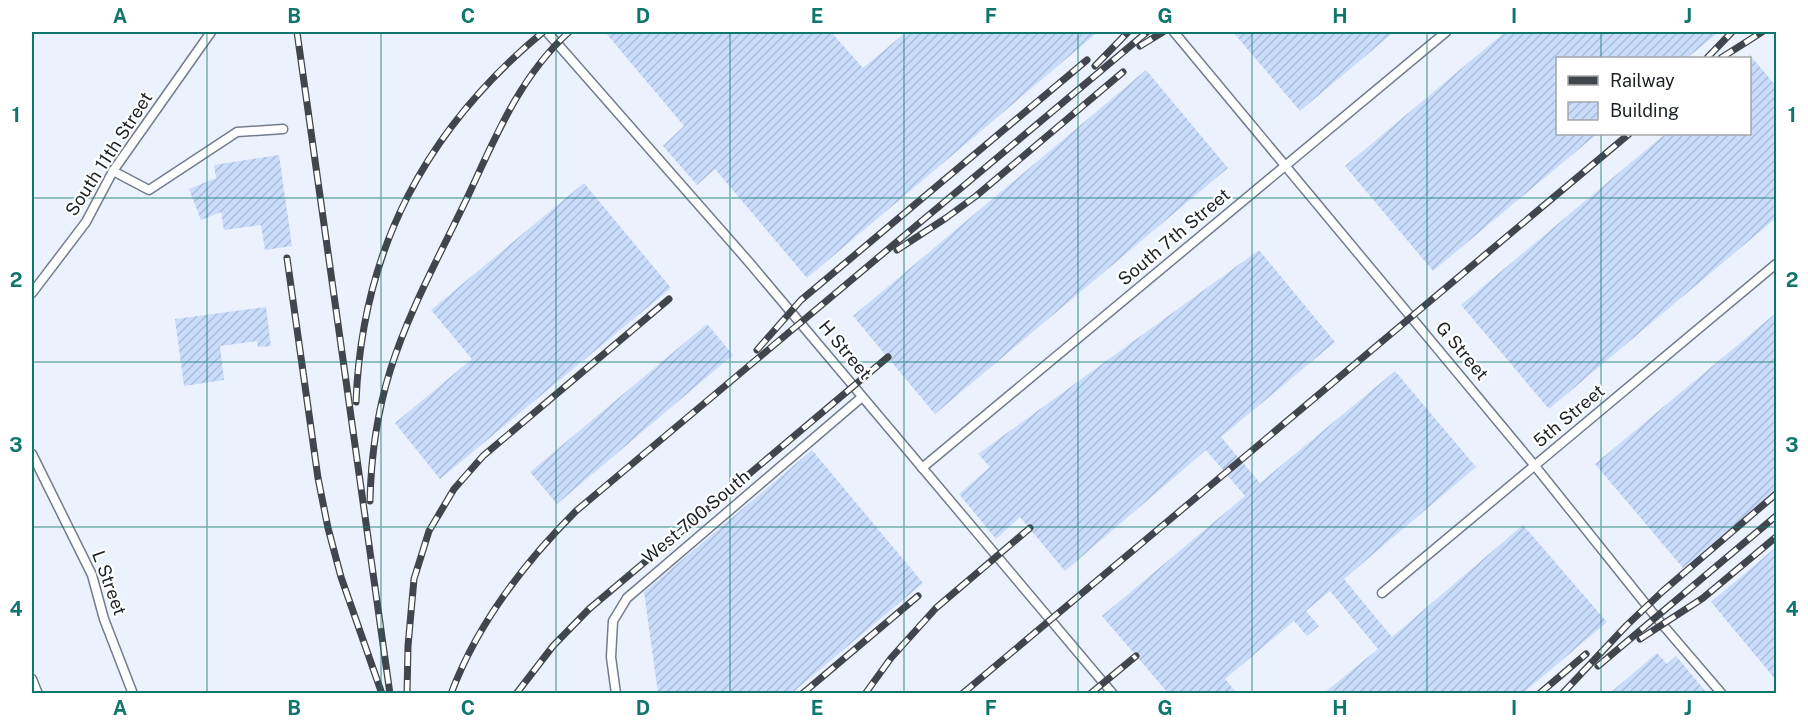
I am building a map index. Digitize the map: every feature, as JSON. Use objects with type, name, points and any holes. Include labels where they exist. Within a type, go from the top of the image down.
[{"type":"lane","name":"South 11th Street","points":[[32,293],[86,222],[113,171],[211,32]]},
{"type":"lane","name":"H Street","points":[[547,32],[748,261],[1113,693]]},
{"type":"lane","name":"G Street","points":[[1174,32],[1535,466],[1656,617],[1722,693]]},
{"type":"lane","name":"South 7th Street","points":[[922,468],[1446,32]]},
{"type":"lane","points":[[113,171],[149,190],[237,132],[283,129]]},
{"type":"lane","name":"5th Street","points":[[1382,593],[1776,264]]},
{"type":"lane","name":"West 700 South","points":[[616,693],[611,657],[613,621],[627,598],[862,397]]},
{"type":"lane","name":"L Street","points":[[32,454],[92,575],[105,619],[133,693]]},
{"type":"lane","points":[[32,679],[38,693]]},
{"type":"building","points":[[605,32],[831,32],[863,68],[906,32],[1098,32],[807,278],[715,169],[697,185],[663,146],[684,126]]},
{"type":"building","points":[[1233,32],[1394,32],[1300,111]]},
{"type":"building","points":[[1505,32],[1719,32],[1688,57],[1556,57],[1556,135],[1596,135],[1433,271],[1345,166]]},
{"type":"building","points":[[1749,54],[1776,86],[1776,218],[1549,409],[1461,305],[1664,135],[1751,135],[1751,57]]},
{"type":"building","points":[[1146,70],[1228,168],[935,414],[853,316]]},
{"type":"building","points":[[279,155],[292,246],[265,250],[261,225],[224,230],[221,212],[201,220],[189,189],[216,178],[214,165]]},
{"type":"building","points":[[584,183],[671,288],[440,479],[395,423],[472,359],[431,310]]},
{"type":"building","points":[[1259,250],[1335,342],[1221,437],[1260,483],[1395,371],[1476,467],[1344,579],[1392,637],[1523,525],[1607,622],[1523,693],[1324,693],[1378,649],[1330,591],[1306,611],[1319,626],[1307,636],[1294,621],[1225,679],[1237,693],[1168,693],[1102,616],[1245,496],[1206,450],[1065,571],[1020,517],[996,539],[959,494],[990,467],[978,454]]},
{"type":"building","points":[[266,307],[271,346],[258,347],[257,341],[220,346],[224,380],[184,386],[175,319]]},
{"type":"building","points":[[1776,313],[1776,490],[1683,568],[1595,464]]},
{"type":"building","points":[[707,324],[733,355],[557,504],[530,472]]},
{"type":"building","points":[[812,450],[923,583],[792,693],[658,693],[644,592]]},
{"type":"building","points":[[1776,547],[1776,680],[1711,602]]},
{"type":"building","points":[[1657,653],[1667,664],[1676,656],[1707,693],[1610,693]]},
{"type":"railway","points":[[297,32],[390,694]]},
{"type":"railway","points":[[356,402],[361,346],[371,293],[387,243],[408,196],[434,151],[465,109],[502,69],[543,32]]},
{"type":"railway","points":[[370,501],[378,419],[390,371],[406,326],[510,109],[536,68],[569,32]]},
{"type":"railway","points":[[1095,66],[1128,32]]},
{"type":"railway","points":[[451,694],[474,643],[488,619],[520,573],[576,511],[1147,32]]},
{"type":"railway","points":[[1140,46],[1163,32]]},
{"type":"railway","points":[[1708,57],[1732,32]]},
{"type":"railway","points":[[1723,57],[1762,32]]},
{"type":"railway","points":[[757,350],[801,300],[1087,60]]},
{"type":"railway","points":[[897,250],[976,196],[1123,72]]},
{"type":"railway","points":[[962,694],[1628,135]]},
{"type":"railway","points":[[287,258],[318,478],[328,528],[341,577],[382,694]]},
{"type":"railway","points":[[407,694],[408,646],[414,579],[429,531],[454,489],[483,456],[669,299]]},
{"type":"railway","points":[[516,694],[553,646],[589,609],[888,357]]},
{"type":"railway","points":[[1562,694],[1627,625],[1663,591],[1776,494]]},
{"type":"railway","points":[[1598,666],[1776,516]]},
{"type":"railway","points":[[865,694],[891,658],[936,608],[1030,528]]},
{"type":"railway","points":[[1640,639],[1703,598],[1776,537]]},
{"type":"railway","points":[[802,694],[918,596]]},
{"type":"railway","points":[[1539,694],[1586,654]]},
{"type":"railway","points":[[1090,694],[1136,656]]}]
